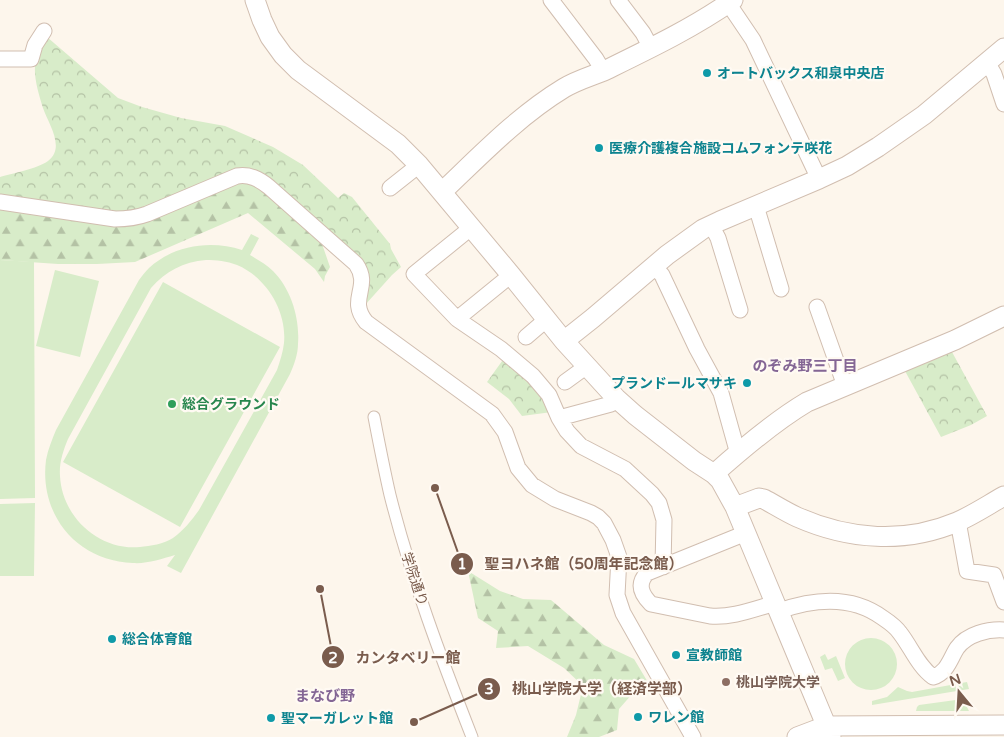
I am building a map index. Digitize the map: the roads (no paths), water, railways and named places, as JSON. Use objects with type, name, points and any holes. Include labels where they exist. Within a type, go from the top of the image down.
[{"type":"street","points":[[255,0],[270,37],[283,55],[298,70],[398,144],[442,192],[564,341],[616,398],[634,415],[720,480],[735,507],[829,732]]},
{"type":"street","points":[[551,0],[603,71]]},
{"type":"street","points":[[618,0],[643,33],[651,48]]},
{"type":"street","points":[[442,192],[528,113],[566,87],[651,48],[730,2],[753,40],[819,180]]},
{"type":"street","points":[[0,58],[31,59],[35,45],[44,31]]},
{"type":"street","points":[[564,341],[681,244],[703,229],[819,180],[847,166],[924,116],[1004,48]]},
{"type":"street","points":[[987,62],[994,74],[1004,104]]},
{"type":"street","points":[[390,188],[419,165]]},
{"type":"street","points":[[0,202],[125,219],[147,214],[237,176],[254,177],[269,187],[356,264],[362,276],[358,305],[360,315],[366,322],[492,414],[505,432],[518,468],[532,485],[555,499],[591,513],[604,523],[619,557],[617,595],[623,613],[693,737]]},
{"type":"street","points":[[756,206],[780,263],[781,289]]},
{"type":"street","points":[[711,225],[718,238],[740,310]]},
{"type":"street","points":[[472,228],[414,274],[457,319],[501,349],[533,376],[549,395],[558,418],[566,431],[581,446],[625,469],[652,494],[659,503],[664,520],[662,567]]},
{"type":"street","points":[[654,266],[662,275],[697,350],[721,393],[738,454]]},
{"type":"street","points":[[457,319],[511,275]]},
{"type":"street","points":[[817,307],[832,330],[844,386]]},
{"type":"street","points":[[714,474],[792,411],[808,402],[955,340],[1004,316]]},
{"type":"street","points":[[526,337],[547,319]]},
{"type":"street","points":[[565,382],[587,366]]},
{"type":"street","points":[[558,418],[611,404],[616,398]]},
{"type":"street","name":"学院通り","points":[[374,416],[390,495],[409,562],[434,638],[472,737]]},
{"type":"street","points":[[735,507],[760,498],[797,517],[831,530],[878,537],[913,535],[934,530],[958,521],[1004,496]]},
{"type":"street","points":[[958,521],[967,571],[994,576],[1001,584],[1004,602]]},
{"type":"street","points":[[746,533],[647,573],[641,583],[642,592],[651,604],[710,616],[824,602],[849,603],[870,610],[890,623],[900,633],[921,665],[932,677],[938,675],[947,667],[959,645],[966,640],[986,631],[1004,630]]},
{"type":"street","points":[[797,737],[829,732],[1004,725]]},
{"type":"place","name":"オートバックス和泉中央店","points":[[707,73]]},
{"type":"place","name":"医療介護複合施設コムフォンテ咲花","points":[[599,148]]},
{"type":"place","name":"プランドールマサキ","points":[[747,383]]},
{"type":"place","name":"総合グラウンド","points":[[172,404]]},
{"type":"place","name":"聖ヨハネ館（50周年記念館）","points":[[435,488]]},
{"type":"place","name":"カンタベリー館","points":[[320,589]]},
{"type":"place","name":"総合体育館","points":[[112,639]]},
{"type":"place","name":"宣教師館","points":[[676,655]]},
{"type":"place","name":"桃山学院大学","points":[[726,682]]},
{"type":"place","name":"ワレン館","points":[[638,717]]},
{"type":"place","name":"聖マーガレット館","points":[[271,718]]},
{"type":"place","name":"桃山学院大学（経済学部）","points":[[414,722]]},
{"type":"district","name":"のぞみ野三丁目","points":[[805,366]]},
{"type":"district","name":"まなび野","points":[[325,696]]}]
